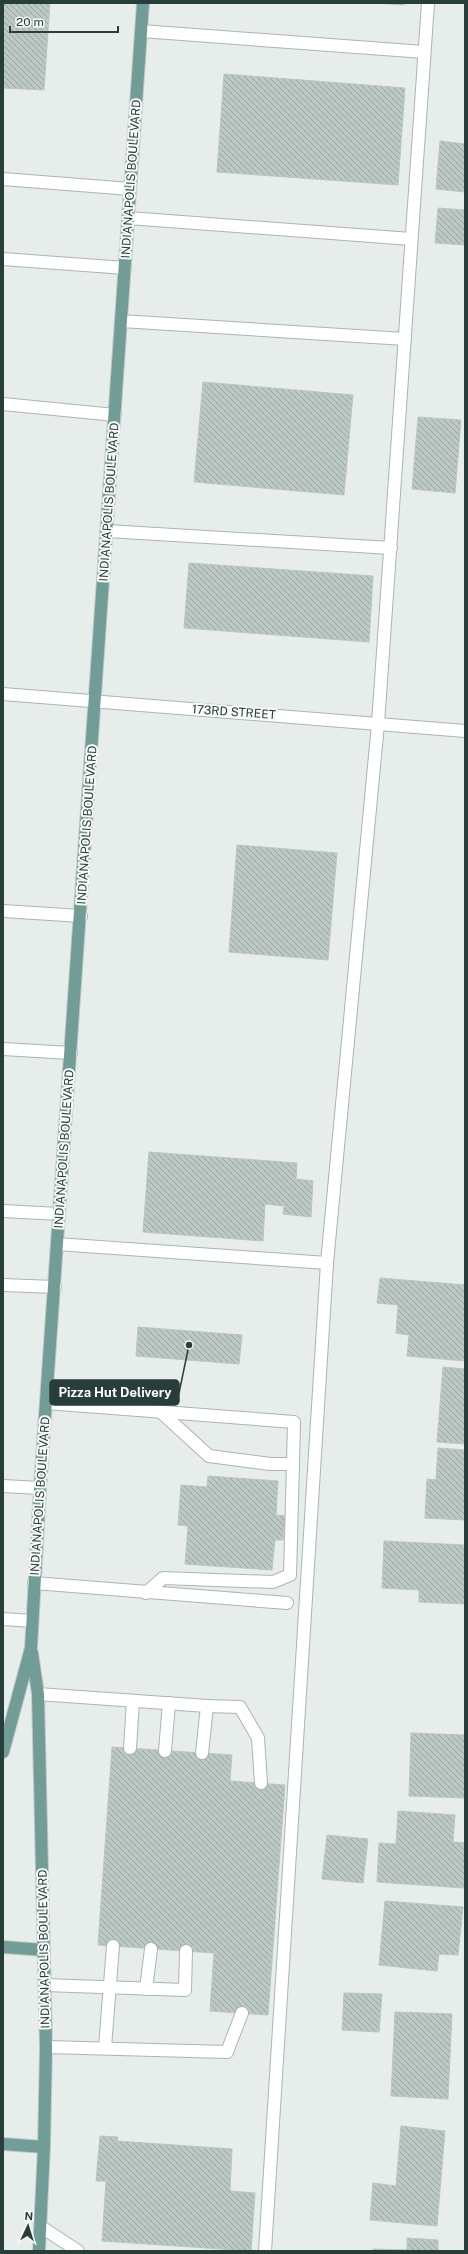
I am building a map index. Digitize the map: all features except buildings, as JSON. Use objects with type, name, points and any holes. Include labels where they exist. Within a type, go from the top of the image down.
[{"type":"main road","name":"INDIANAPOLIS BOULEVARD","points":[[39,2251],[44,2147],[46,2047],[38,1694],[31,1648],[32,1621],[143,3]]},
{"type":"main road","name":"INDIANAPOLIS BOULEVARD","points":[[3,1752],[31,1648]]},
{"type":"main road","points":[[3,1948],[44,1950]]},
{"type":"main road","points":[[3,2144],[44,2147]]},
{"type":"street","points":[[265,2251],[327,1263],[378,724],[428,3]]},
{"type":"street","points":[[141,32],[424,52]]},
{"type":"street","points":[[3,179],[130,189]]},
{"type":"street","points":[[128,218],[411,239]]},
{"type":"street","points":[[3,259],[125,268]]},
{"type":"street","points":[[121,321],[405,339]]},
{"type":"street","points":[[3,404],[115,415]]},
{"type":"street","points":[[107,531],[390,548]]},
{"type":"street","name":"173RD STREET","points":[[3,694],[465,731]]},
{"type":"street","points":[[3,911],[81,916]]},
{"type":"street","points":[[3,1049],[70,1053]]},
{"type":"street","points":[[3,1211],[59,1214]]},
{"type":"street","points":[[57,1244],[327,1263]]},
{"type":"street","points":[[3,1284],[55,1287]]},
{"type":"street","points":[[46,1403],[294,1422],[290,1574],[274,1582],[163,1578],[146,1593]]},
{"type":"street","points":[[162,1413],[209,1456],[270,1464],[293,1464]]},
{"type":"street","points":[[3,1486],[40,1488]]},
{"type":"street","points":[[34,1583],[287,1603]]},
{"type":"street","points":[[3,1619],[32,1621]]},
{"type":"street","points":[[38,1694],[240,1707],[258,1738],[261,1783]]},
{"type":"street","points":[[130,1748],[133,1701]]},
{"type":"street","points":[[165,1751],[169,1703]]},
{"type":"street","points":[[202,1753],[206,1706]]},
{"type":"street","points":[[105,2047],[113,1946]]},
{"type":"street","points":[[146,1989],[151,1949]]},
{"type":"street","points":[[45,1985],[185,1990],[186,1951]]},
{"type":"street","points":[[46,2047],[105,2047],[228,2052],[242,2013]]},
{"type":"street","points":[[40,2226],[78,2251]]},
{"type":"place","name":"Pizza Hut Delivery","points":[[189,1345]]}]
